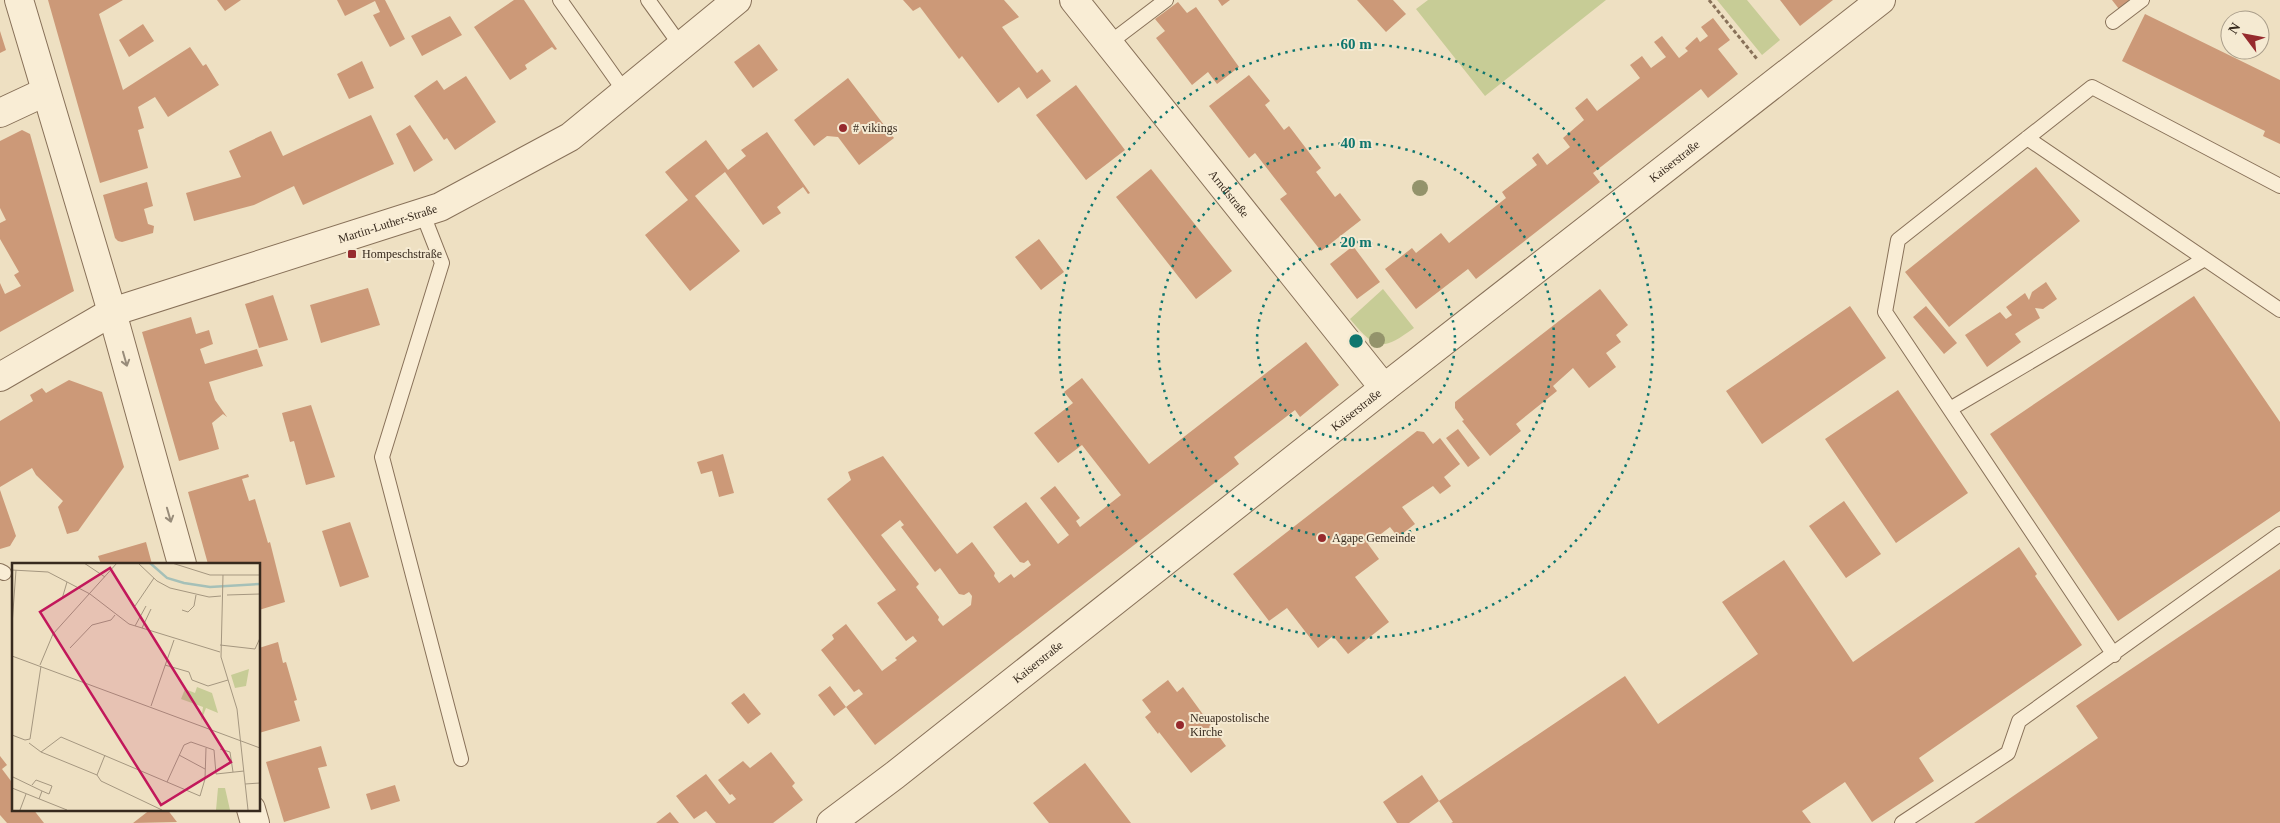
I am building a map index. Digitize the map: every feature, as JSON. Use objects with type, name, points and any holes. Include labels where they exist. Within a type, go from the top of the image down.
[{"type":"street","points":[[19,0],[112,312],[182,563]]},
{"type":"street","name":"Martin-Luther-Straße","points":[[0,377],[112,312],[440,207],[570,137],[737,0]]},
{"type":"street","name":"Arndtstraße","points":[[1074,0],[1384,388]]},
{"type":"street","name":"Kaiserstraße","points":[[831,823],[895,775],[1384,388],[1881,0]]},
{"type":"street","points":[[0,112],[45,92]]},
{"type":"street","points":[[251,810],[255,823]]},
{"type":"lane","points":[[560,0],[624,92]]},
{"type":"lane","points":[[648,0],[681,46]]},
{"type":"lane","points":[[1108,44],[1166,0]]},
{"type":"lane","points":[[2113,22],[2142,0]]},
{"type":"lane","points":[[2114,655],[1885,312],[1898,240],[2092,87],[2280,186]]},
{"type":"lane","points":[[2027,138],[2203,260],[2280,310]]},
{"type":"lane","points":[[422,212],[442,263],[382,457],[461,759]]},
{"type":"lane","points":[[1950,409],[2203,260]]},
{"type":"lane","points":[[1902,823],[2008,753],[2019,720],[2114,655],[2280,534]]},
{"type":"path","points":[[1709,0],[1776,83]]},
{"type":"green space","points":[[1428,0],[1606,0],[1485,96],[1416,9]]},
{"type":"green space","points":[[1717,0],[1747,0],[1780,40],[1762,55]]},
{"type":"green space","points":[[1383,289],[1414,328],[1394,341],[1379,344],[1366,337],[1350,319]]},
{"type":"building","points":[[48,0],[123,0],[99,14],[123,90],[190,47],[203,66],[206,64],[219,85],[168,117],[155,97],[138,107],[144,128],[138,130],[148,168],[100,183]]},
{"type":"building","points":[[217,0],[241,0],[225,11]]},
{"type":"building","points":[[337,0],[385,0],[405,39],[390,47],[373,15],[380,12],[375,1],[345,16]]},
{"type":"building","points":[[514,0],[524,0],[557,49],[555,50],[552,47],[525,65],[527,69],[510,80],[474,27]]},
{"type":"building","points":[[903,0],[1004,0],[1019,17],[1002,27],[1037,73],[1042,69],[1051,81],[1027,99],[1019,87],[998,103],[962,56],[959,59],[920,7],[913,11]]},
{"type":"building","points":[[1218,0],[1230,0],[1222,6]]},
{"type":"building","points":[[1357,0],[1393,0],[1406,14],[1386,32]]},
{"type":"building","points":[[1780,0],[1833,0],[1800,26]]},
{"type":"building","points":[[2112,0],[2129,0],[2119,9]]},
{"type":"building","points":[[1178,2],[1187,13],[1196,7],[1239,67],[1217,84],[1208,72],[1192,85],[1156,38],[1165,31],[1155,19]]},
{"type":"building","points":[[2145,14],[2220,51],[2220,60],[2239,60],[2280,80],[2280,144],[2263,136],[2265,131],[2122,61]]},
{"type":"building","points":[[450,16],[462,35],[422,56],[411,36]]},
{"type":"building","points":[[1713,18],[1730,40],[1718,49],[1738,74],[1708,98],[1701,89],[1593,173],[1600,182],[1476,279],[1468,269],[1416,309],[1385,269],[1412,248],[1416,253],[1441,233],[1449,243],[1506,198],[1502,192],[1537,165],[1532,158],[1538,153],[1547,165],[1570,147],[1563,138],[1584,120],[1575,108],[1587,98],[1597,111],[1640,78],[1630,65],[1642,56],[1651,68],[1666,57],[1654,42],[1662,36],[1679,58],[1688,51],[1685,48],[1697,37],[1700,42],[1708,36],[1701,27]]},
{"type":"building","points":[[143,24],[154,41],[129,57],[119,40]]},
{"type":"building","points":[[0,31],[6,50],[0,53]]},
{"type":"building","points":[[759,44],[778,70],[753,88],[734,62]]},
{"type":"building","points":[[362,61],[374,88],[349,99],[337,74]]},
{"type":"building","points":[[1249,75],[1270,101],[1265,105],[1284,130],[1289,126],[1321,168],[1316,172],[1335,197],[1340,193],[1361,220],[1321,251],[1280,199],[1287,194],[1255,153],[1249,158],[1209,106]]},
{"type":"building","points":[[466,76],[496,122],[455,150],[447,138],[444,140],[414,96],[437,80],[444,90]]},
{"type":"building","name":"# vikings","points":[[848,78],[894,138],[859,165],[838,137],[827,136],[814,146],[794,120]]},
{"type":"building","points":[[1076,85],[1125,150],[1086,180],[1036,115]]},
{"type":"building","points":[[371,115],[394,164],[303,205],[294,186],[254,205],[194,221],[186,193],[241,177],[229,151],[271,131],[283,156]]},
{"type":"building","points":[[410,125],[433,160],[414,172],[396,134]]},
{"type":"building","points":[[22,130],[30,134],[74,291],[0,332],[0,283],[5,294],[21,286],[14,275],[19,272],[0,239],[0,223],[6,220],[0,208],[0,141]]},
{"type":"building","points":[[767,132],[810,193],[808,194],[803,187],[777,207],[781,213],[763,225],[725,172],[695,196],[740,251],[690,291],[645,235],[688,200],[665,172],[706,140],[728,170],[746,156],[741,150]]},
{"type":"building","points":[[2036,167],[2080,221],[1949,327],[1905,272]]},
{"type":"building","points":[[1151,169],[1232,271],[1196,299],[1116,197]]},
{"type":"building","points":[[147,182],[153,206],[144,209],[148,224],[154,226],[153,233],[122,242],[118,241],[115,238],[103,195]]},
{"type":"building","points":[[1039,239],[1064,272],[1041,290],[1015,257]]},
{"type":"building","points":[[1353,246],[1380,282],[1357,299],[1330,264]]},
{"type":"building","points":[[2046,282],[2057,299],[2043,309],[2035,308],[2040,318],[2015,334],[2021,342],[1987,367],[1965,335],[2000,312],[2006,319],[2012,315],[2006,307],[2025,293],[2029,300],[2032,292]]},
{"type":"building","points":[[368,288],[380,325],[321,343],[310,305]]},
{"type":"building","points":[[1600,289],[1628,325],[1616,335],[1621,342],[1606,353],[1616,367],[1589,388],[1573,368],[1553,386],[1557,391],[1516,424],[1521,431],[1490,456],[1462,421],[1464,420],[1455,408],[1455,402]]},
{"type":"building","points":[[273,295],[288,340],[259,348],[245,304]]},
{"type":"building","points":[[2194,296],[2280,422],[2280,511],[2118,621],[1990,434]]},
{"type":"building","points":[[1850,306],[1886,358],[1762,444],[1726,391]]},
{"type":"building","points":[[1926,306],[1957,343],[1944,354],[1913,317]]},
{"type":"building","points":[[191,317],[196,334],[209,330],[213,344],[200,349],[205,364],[257,349],[263,366],[209,382],[215,400],[227,417],[223,414],[212,423],[219,449],[179,461],[142,332]]},
{"type":"building","points":[[1306,342],[1339,385],[1300,417],[1295,410],[1234,457],[1239,464],[875,745],[846,707],[863,694],[859,689],[854,692],[821,650],[834,639],[832,635],[846,624],[882,671],[917,641],[913,636],[906,641],[877,603],[896,590],[827,499],[851,480],[848,472],[883,456],[957,554],[972,542],[995,573],[994,576],[999,583],[1011,574],[1014,578],[1031,565],[1028,560],[1024,563],[1020,562],[993,527],[1026,502],[1058,544],[1069,535],[1040,498],[1055,486],[1080,518],[1076,521],[1080,527],[1121,495],[1082,445],[1058,463],[1034,433],[1073,403],[1064,392],[1082,378],[1149,464]],"holes":[[[900,520],[904,525],[901,527],[935,572],[940,568],[959,594],[964,595],[969,592],[972,596],[971,605],[943,626],[938,620],[939,617],[916,587],[919,584],[881,535]]]},
{"type":"building","points":[[69,380],[102,392],[124,467],[78,531],[67,534],[58,507],[63,501],[36,475],[32,468],[0,487],[0,421],[33,401],[30,395],[42,388],[46,393]]},
{"type":"building","points":[[1898,390],[1968,493],[1896,543],[1825,439]]},
{"type":"building","points":[[311,405],[335,477],[306,485],[294,441],[290,442],[282,413]]},
{"type":"building","points":[[1458,429],[1480,458],[1468,467],[1446,438]]},
{"type":"building","points":[[1417,431],[1424,432],[1433,444],[1440,438],[1460,464],[1444,477],[1451,486],[1440,494],[1433,486],[1402,507],[1415,524],[1398,537],[1390,527],[1368,544],[1379,559],[1355,577],[1389,622],[1348,654],[1333,636],[1318,648],[1287,608],[1269,621],[1233,574]]},
{"type":"building","points":[[723,454],[734,493],[719,497],[712,471],[701,474],[697,462]]},
{"type":"building","points":[[248,474],[249,477],[242,479],[249,501],[255,499],[268,543],[270,542],[285,602],[260,610],[260,563],[208,563],[188,492]]},
{"type":"building","points":[[0,490],[16,536],[10,546],[0,549]]},
{"type":"building","points":[[1844,501],[1881,554],[1846,578],[1809,526]]},
{"type":"building","points":[[350,522],[369,577],[340,587],[322,531]]},
{"type":"building","points":[[146,542],[152,563],[101,563],[98,556]]},
{"type":"building","points":[[2019,547],[2037,574],[2035,576],[2082,645],[1919,758],[1934,781],[1872,822],[1845,782],[1802,811],[1811,823],[1451,823],[1453,822],[1439,801],[1625,676],[1658,724],[1758,654],[1722,602],[1784,560],[1853,662]]},
{"type":"building","points":[[2280,569],[2280,823],[1974,823],[2098,738],[2076,706]]},
{"type":"building","points":[[278,642],[283,663],[286,662],[297,700],[294,701],[300,721],[260,733],[260,648]]},
{"type":"building","name":"Neuapostolische Kirche","points":[[1168,680],[1177,692],[1183,687],[1226,746],[1191,773],[1145,717],[1151,712],[1142,700]]},
{"type":"building","points":[[830,686],[846,707],[834,716],[818,695]]},
{"type":"building","points":[[744,693],[761,714],[748,724],[731,703]]},
{"type":"building","points":[[321,746],[327,766],[318,768],[330,808],[284,822],[266,762]]},
{"type":"building","points":[[771,752],[795,783],[792,786],[803,800],[773,823],[716,823],[706,811],[694,819],[676,796],[706,774],[729,804],[736,799],[732,794],[730,795],[718,780],[743,761],[750,768]]},
{"type":"building","points":[[0,756],[7,765],[2,769],[12,782],[12,810],[34,810],[44,823],[7,823],[0,815]]},
{"type":"building","points":[[1085,763],[1131,823],[1049,823],[1033,803]]},
{"type":"building","points":[[1422,775],[1439,801],[1409,823],[1397,823],[1383,802]]},
{"type":"building","points":[[395,785],[400,801],[371,810],[366,794]]},
{"type":"building","points":[[150,810],[168,810],[177,822],[133,823]]},
{"type":"building","points":[[670,812],[679,823],[656,823]]},
{"type":"place","name":"# vikings","points":[[843,128]]},
{"type":"place","name":"Hompeschstraße","points":[[352,254]]},
{"type":"place","name":"Agape Gemeinde","points":[[1322,538]]},
{"type":"place","name":"Neuapostolische Kirche","points":[[1180,725]]}]
